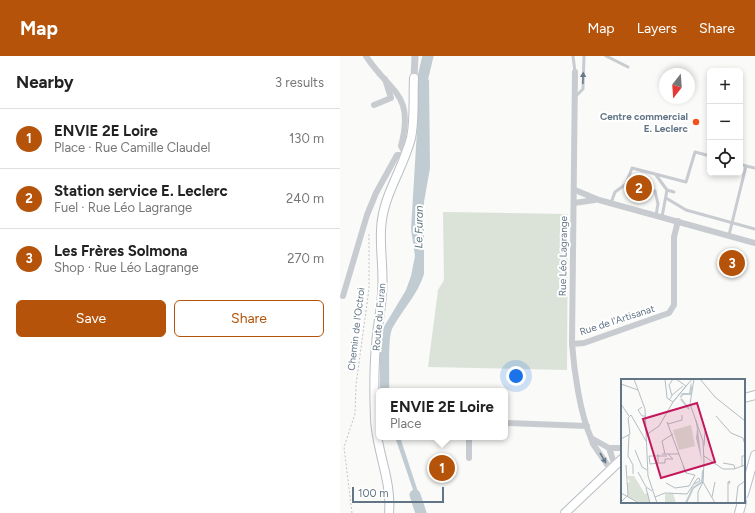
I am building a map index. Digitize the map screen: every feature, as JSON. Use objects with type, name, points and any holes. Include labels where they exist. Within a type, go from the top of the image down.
[{"type":"main road","name":"Route du Furan","points":[[376,424],[376,347],[383,284],[381,228],[390,190],[406,155],[411,137],[414,117],[414,78]]},
{"type":"main road","points":[[745,398],[755,395]]},
{"type":"main road","points":[[745,398],[755,402]]},
{"type":"main road","name":"Route du Furan","points":[[378,440],[389,489],[389,513]]},
{"type":"main road","points":[[745,490],[755,455]]},
{"type":"main road","points":[[565,513],[621,460]]},
{"type":"main road","points":[[739,513],[742,503]]},
{"type":"street","points":[[343,296],[367,215],[376,193],[397,155],[406,155],[401,146],[406,124],[404,107],[396,92],[377,72],[366,56]]},
{"type":"street","points":[[414,78],[415,56]]},
{"type":"street","name":"Rue Léo Lagrange","points":[[575,72],[575,190],[572,344],[574,365],[587,426],[593,444],[613,468]]},
{"type":"street","points":[[374,105],[391,98],[385,79]]},
{"type":"street","points":[[575,190],[599,200],[755,243]]},
{"type":"street","points":[[574,203],[599,200]]},
{"type":"street","name":"Rue de l'Artisanat","points":[[572,344],[584,343],[669,313],[674,305],[674,237],[678,221]]},
{"type":"street","points":[[508,423],[587,426]]},
{"type":"street","points":[[592,438],[609,448],[621,448]]},
{"type":"street","points":[[469,440],[469,458]]},
{"type":"street","points":[[609,448],[613,468]]},
{"type":"lane","points":[[573,56],[575,72]]},
{"type":"lane","points":[[576,96],[582,89],[584,56]]},
{"type":"lane","points":[[606,56],[628,67]]},
{"type":"lane","points":[[611,203],[615,192],[626,184],[632,168],[686,182],[695,152],[707,155]]},
{"type":"lane","points":[[743,165],[755,168]]},
{"type":"lane","points":[[729,235],[746,166]]},
{"type":"lane","points":[[656,174],[667,190],[674,192]]},
{"type":"lane","points":[[626,184],[655,192],[659,216]]},
{"type":"lane","points":[[659,216],[666,198],[667,190]]},
{"type":"lane","points":[[666,198],[686,210],[755,229]]},
{"type":"path","name":"Chemin de l'Octroi","points":[[352,513],[352,502],[344,447],[355,414],[356,385],[369,289],[369,226]]},
{"type":"shaded area","points":[[443,212],[568,214],[567,370],[428,367],[438,290],[444,280]]},
{"type":"water","points":[[418,78],[429,80],[430,168],[424,202],[424,274],[418,288],[391,332],[389,347],[389,388],[380,388],[380,349],[382,330],[406,290],[411,276],[415,256],[411,229],[418,114]]},
{"type":"water","points":[[396,440],[401,440],[425,513],[421,513]]},
{"type":"waterway","name":"Le Furan","points":[[422,93],[423,77],[428,56]]},
{"type":"waterway","name":"Le Furan","points":[[415,495],[421,513]]},
{"type":"place","name":"Centre commercial E. Leclerc","points":[[696,122]]},
{"type":"place","name":"Station service E. Leclerc","points":[[639,188]]},
{"type":"place","name":"Les Frères Solmona","points":[[732,263]]},
{"type":"place","name":"ENVIE 2E Loire","points":[[442,468]]}]
